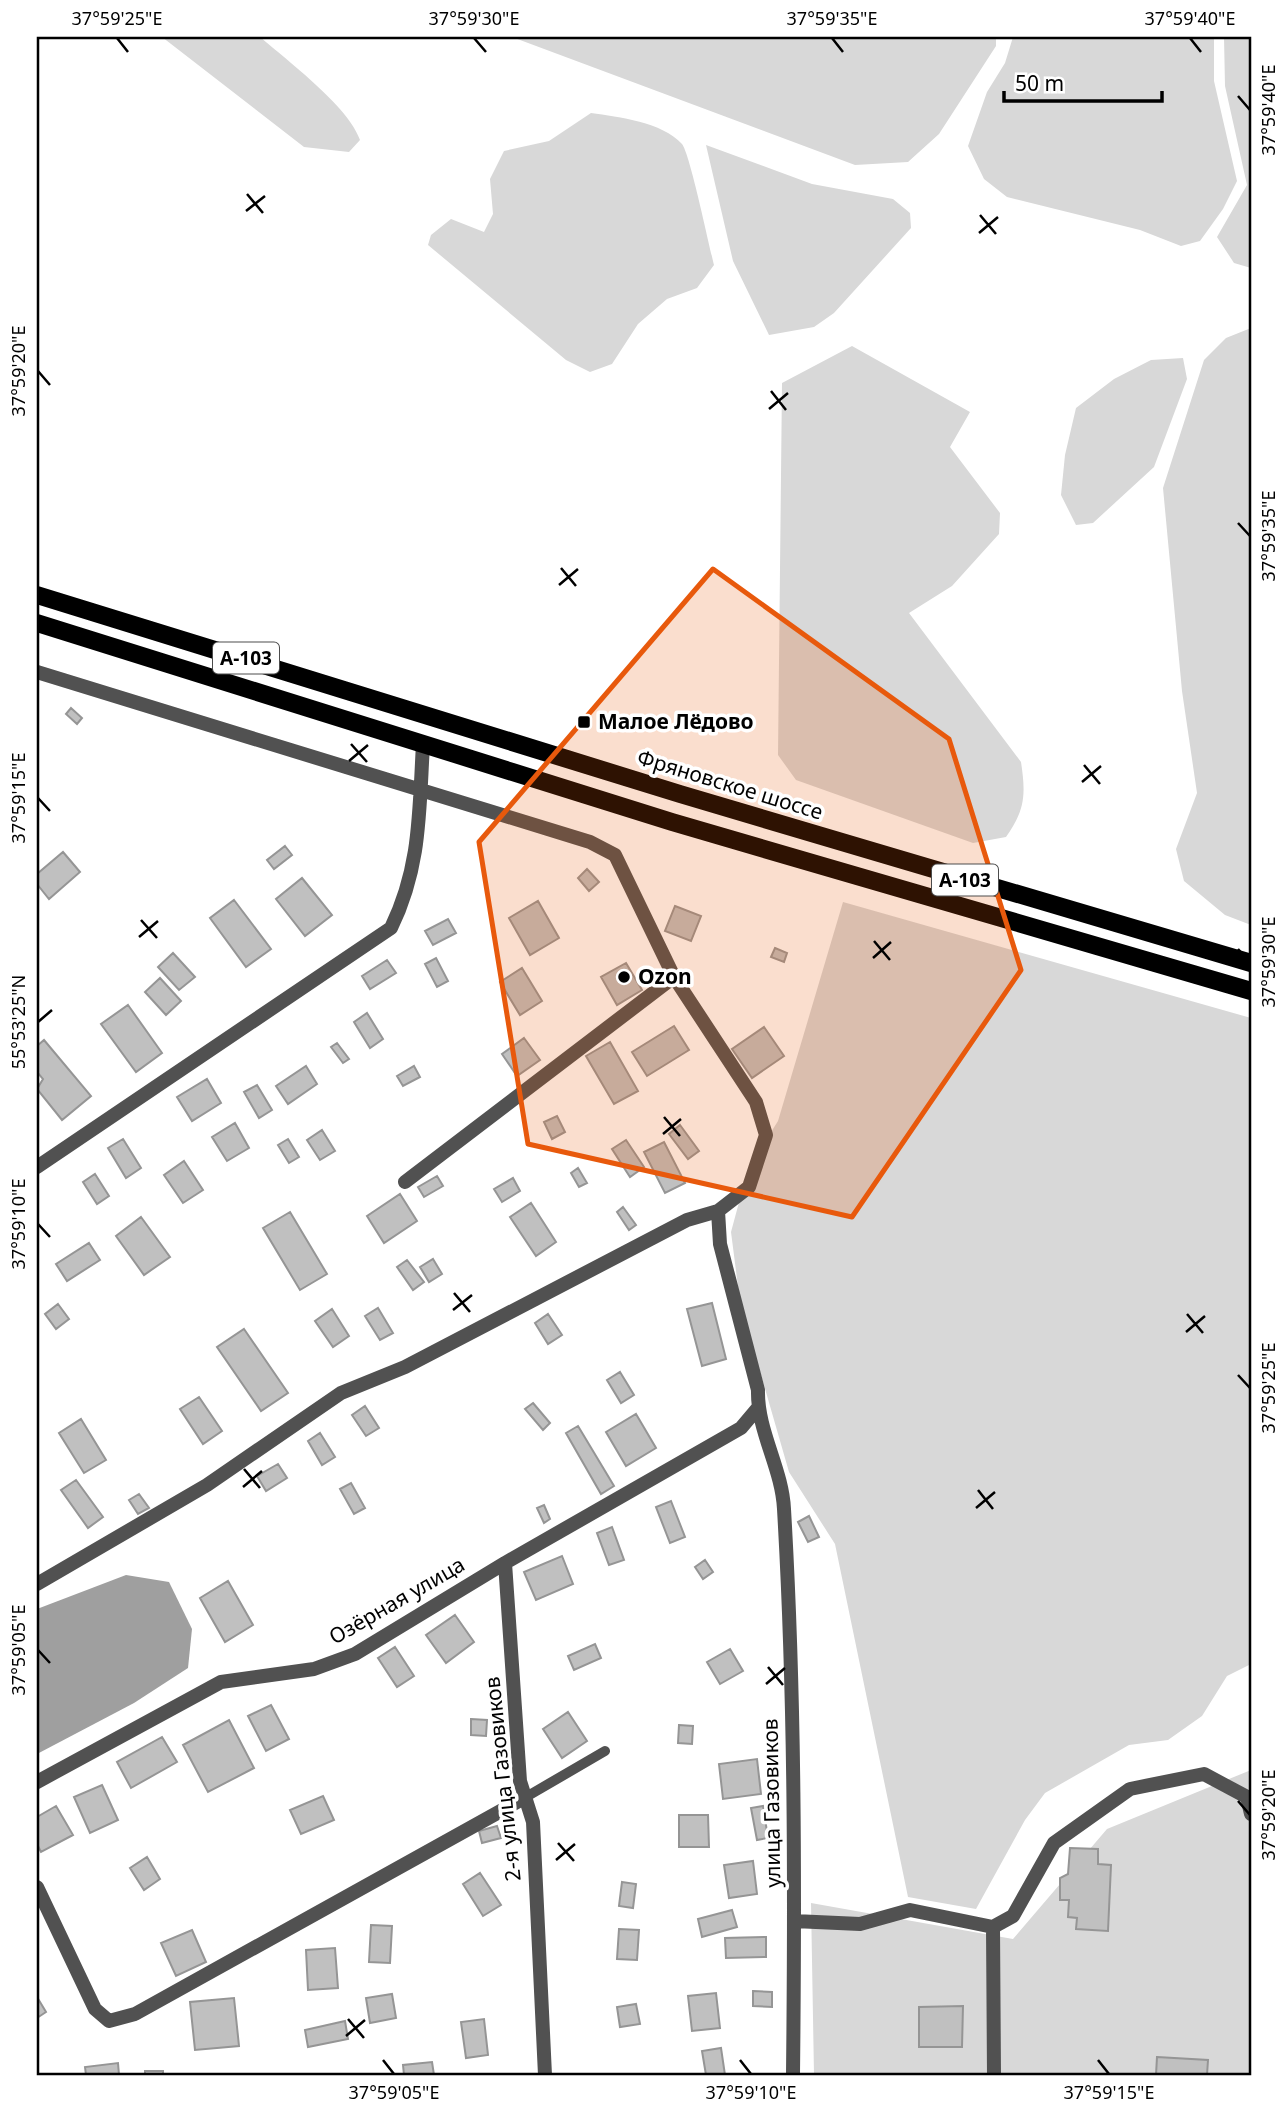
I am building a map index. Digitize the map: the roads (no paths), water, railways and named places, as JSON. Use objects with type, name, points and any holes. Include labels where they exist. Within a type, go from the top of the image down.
[{"type":"main road","name":"Фряновское шоссе","points":[[37,595],[680,794],[1251,963]]},
{"type":"main road","name":"А-103","points":[[37,623],[672,822],[1251,991]]},
{"type":"street","points":[[37,672],[590,842],[615,855],[674,977],[756,1102],[766,1135],[749,1187],[718,1211],[687,1220],[405,1367],[341,1393],[207,1485],[37,1584]]},
{"type":"street","points":[[37,1167],[391,928],[407,896],[415,866],[423,744]]},
{"type":"street","points":[[405,1182],[674,977]]},
{"type":"street","name":"улица Газовиков","points":[[718,1211],[720,1244],[758,1390],[757,1409],[784,1504],[792,1701],[793,2075]]},
{"type":"street","name":"Озёрная улица","points":[[37,1782],[222,1682],[314,1668],[355,1654],[505,1563],[741,1428],[757,1409]]},
{"type":"street","name":"2-я улица Газовиков","points":[[505,1563],[520,1781],[533,1822],[545,2075]]},
{"type":"street","points":[[794,1920],[860,1924],[910,1910],[993,1927],[1013,1916],[1054,1843],[1130,1790],[1204,1774],[1247,1797],[1251,1814]]},
{"type":"street","points":[[37,1887],[95,2009],[109,2021],[135,2014],[526,1797]]},
{"type":"street","points":[[993,1927],[994,2075]]},
{"type":"lane","points":[[526,1797],[605,1751]]},
{"type":"place","name":"Малое Лёдово","points":[[584,722]]},
{"type":"place","name":"Ozon","points":[[624,977]]}]
